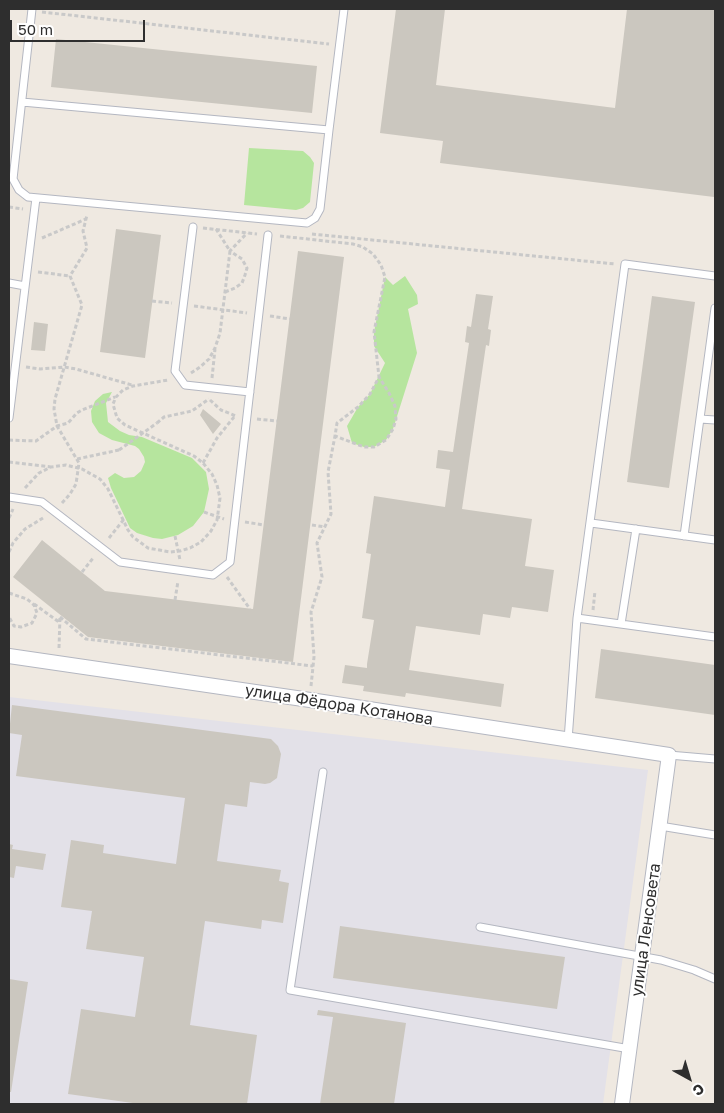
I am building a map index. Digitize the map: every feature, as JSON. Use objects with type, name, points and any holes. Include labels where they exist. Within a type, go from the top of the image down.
[{"type":"street","name":"улица Фёдора Котанова","points":[[9,656],[669,755]]},
{"type":"street","name":"улица Ленсовета","points":[[622,1104],[669,755]]},
{"type":"lane","points":[[32,10],[13,179],[19,190],[28,197],[36,198],[307,224],[315,218],[320,209],[344,9]]},
{"type":"lane","points":[[22,102],[329,130]]},
{"type":"lane","points":[[9,418],[36,198]]},
{"type":"lane","points":[[193,227],[175,371],[185,385],[250,392]]},
{"type":"lane","points":[[9,496],[42,502],[120,562],[213,575],[230,562],[268,235]]},
{"type":"lane","points":[[568,740],[577,618],[625,264],[715,276]]},
{"type":"lane","points":[[9,283],[25,286]]},
{"type":"lane","points":[[684,536],[715,306]]},
{"type":"lane","points":[[700,418],[715,420]]},
{"type":"lane","points":[[591,523],[715,540]]},
{"type":"lane","points":[[621,624],[636,529]]},
{"type":"lane","points":[[577,618],[715,637]]},
{"type":"lane","points":[[669,755],[715,760]]},
{"type":"lane","points":[[323,772],[290,990],[630,1049]]},
{"type":"lane","points":[[660,826],[715,835]]},
{"type":"lane","points":[[480,927],[661,960],[694,970],[715,979]]},
{"type":"path","points":[[32,10],[340,45]]},
{"type":"path","points":[[30,244],[87,217],[83,231],[87,248],[70,276]]},
{"type":"path","points":[[216,229],[230,251],[242,259],[247,268],[242,283],[225,292]]},
{"type":"path","points":[[9,518],[18,498],[39,473],[51,467],[66,464],[89,472],[100,480],[108,489],[128,530],[133,537],[148,548],[170,552],[184,551],[201,542],[212,531],[217,520],[220,498],[212,474],[203,463],[177,448],[125,425],[117,418],[113,404],[116,397],[123,390],[133,386],[179,378],[200,367],[209,358],[220,333],[230,251],[248,233]]},
{"type":"path","points":[[307,233],[576,261],[625,264]]},
{"type":"path","points":[[268,235],[353,244],[363,247],[373,254],[381,265],[384,278],[374,332],[378,377],[395,406],[396,419],[393,429],[386,440],[374,447],[364,447],[335,436]]},
{"type":"path","points":[[27,271],[70,276]]},
{"type":"path","points":[[9,552],[25,529],[43,519],[70,494],[76,484],[79,463],[57,426],[54,409],[55,399],[82,305],[70,276]]},
{"type":"path","points":[[152,301],[290,318]]},
{"type":"path","points":[[15,366],[40,369],[64,367],[76,369],[133,386]]},
{"type":"path","points":[[310,700],[314,666],[311,612],[322,577],[317,543],[331,514],[328,472],[337,423],[358,407],[370,394],[378,377]]},
{"type":"path","points":[[9,440],[36,441],[57,426],[68,423],[82,410],[116,397]]},
{"type":"path","points":[[77,460],[119,450],[164,418],[192,411],[209,400]]},
{"type":"path","points":[[203,463],[217,438],[235,416]]},
{"type":"path","points":[[9,462],[51,467]]},
{"type":"path","points":[[312,525],[325,527]]},
{"type":"path","points":[[221,569],[250,609]]},
{"type":"path","points":[[592,620],[595,591]]},
{"type":"path","points":[[9,593],[27,599],[60,622]]},
{"type":"path","points":[[9,617],[14,626],[21,627],[32,623],[37,613],[34,605],[27,599]]},
{"type":"path","points":[[58,663],[60,617],[86,639],[314,666]]},
{"type":"shaded area","points":[[9,697],[648,770],[603,1104],[9,1104]]},
{"type":"green space","points":[[249,148],[303,151],[310,157],[314,163],[310,202],[303,208],[296,210],[244,205]]},
{"type":"green space","points":[[405,276],[417,295],[418,304],[408,309],[417,353],[393,429],[386,440],[374,447],[364,447],[352,443],[347,426],[358,407],[370,394],[385,363],[374,346],[374,332],[385,277],[393,285]]},
{"type":"green space","points":[[112,392],[106,403],[108,422],[129,435],[142,437],[192,458],[206,472],[209,489],[204,512],[193,526],[178,535],[162,539],[137,533],[130,528],[111,488],[108,478],[115,473],[124,478],[134,477],[141,471],[145,462],[139,449],[135,446],[112,440],[99,433],[92,422],[91,411],[95,401],[103,394]]},
{"type":"building","points":[[396,9],[445,9],[436,85],[615,108],[627,9],[715,9],[714,197],[440,163],[443,141],[380,133]]},
{"type":"building","points":[[56,39],[317,66],[312,113],[51,87]]},
{"type":"building","points":[[116,229],[161,235],[145,358],[100,352]]},
{"type":"building","points":[[298,251],[344,257],[293,662],[88,637],[13,577],[42,540],[105,591],[253,609]]},
{"type":"building","points":[[476,294],[493,296],[488,329],[491,330],[489,346],[486,345],[462,509],[532,519],[525,566],[554,570],[548,612],[512,607],[510,618],[483,614],[480,635],[416,626],[409,670],[504,684],[501,707],[406,693],[405,697],[363,691],[364,686],[342,683],[345,665],[367,668],[374,620],[362,618],[371,554],[366,553],[374,496],[445,507],[450,470],[436,468],[438,450],[453,452],[469,343],[465,342],[467,326],[471,327]]},
{"type":"building","points":[[652,296],[695,302],[669,488],[627,482]]},
{"type":"building","points":[[34,322],[48,324],[45,351],[31,350]]},
{"type":"building","points":[[203,409],[221,424],[213,434],[200,415]]},
{"type":"building","points":[[601,649],[715,665],[715,715],[595,698]]},
{"type":"building","points":[[12,705],[271,739],[278,746],[281,754],[277,778],[265,784],[250,782],[247,807],[225,804],[217,861],[281,870],[279,881],[289,883],[283,923],[262,920],[261,929],[205,921],[190,1025],[257,1035],[247,1104],[140,1104],[68,1094],[81,1009],[135,1017],[144,957],[86,949],[92,911],[61,907],[71,840],[104,845],[103,853],[176,864],[185,798],[16,776],[22,735],[9,733]]},
{"type":"building","points":[[9,844],[13,845],[12,849],[46,854],[43,870],[16,866],[14,878],[9,877]]},
{"type":"building","points":[[340,926],[565,957],[557,1009],[333,978]]},
{"type":"building","points":[[9,979],[28,982],[11,1092],[9,1092]]},
{"type":"building","points":[[318,1010],[406,1023],[394,1104],[320,1104],[333,1017],[317,1015]]}]
